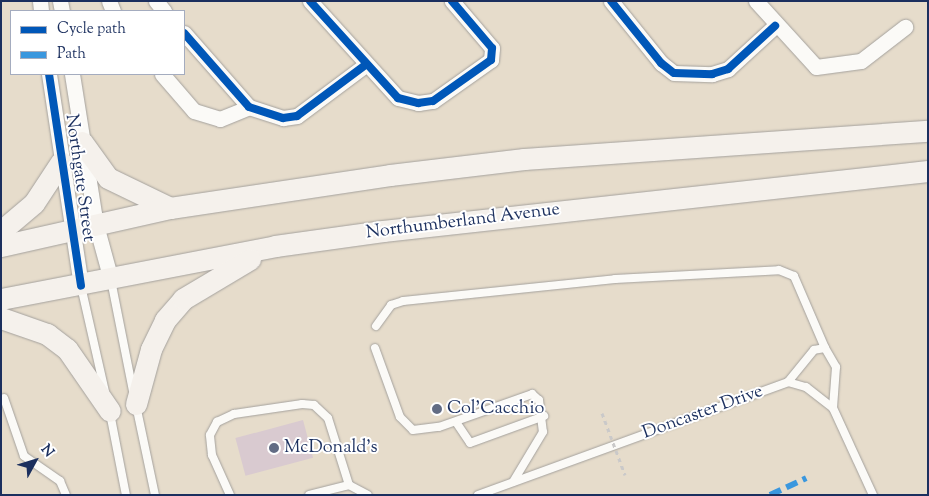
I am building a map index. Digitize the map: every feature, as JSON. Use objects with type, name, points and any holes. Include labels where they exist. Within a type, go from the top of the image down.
[{"type":"main road","points":[[1,246],[97,227],[170,208],[524,160],[928,130]]},
{"type":"main road","points":[[82,142],[108,178],[170,208]]},
{"type":"main road","points":[[1,231],[34,203],[61,162]]},
{"type":"main road","name":"Northumberland Avenue","points":[[1,299],[81,286],[275,246],[528,213],[928,171]]},
{"type":"main road","points":[[136,404],[151,349],[165,320],[183,299],[212,278],[275,246]]},
{"type":"main road","points":[[1,318],[47,334],[67,349],[110,411]]},
{"type":"street","points":[[310,1],[364,66],[398,98],[418,102],[433,101],[491,60],[492,48],[452,1]]},
{"type":"street","points":[[611,1],[660,63],[674,73],[712,74],[728,69],[775,26]]},
{"type":"street","points":[[756,1],[775,26],[816,67],[825,68],[861,61],[905,27]]},
{"type":"street","points":[[185,34],[249,107],[283,118],[297,116],[364,66]]},
{"type":"street","name":"Northgate Street","points":[[49,75],[70,233],[81,286]]},
{"type":"street","name":"Northgate Street","points":[[72,75],[97,227],[111,280]]},
{"type":"street","points":[[163,75],[194,111],[220,119],[249,107]]},
{"type":"lane","points":[[376,326],[391,305],[403,301],[615,279],[779,270],[794,276],[825,348],[836,367],[833,408]]},
{"type":"lane","name":"Northgate Street","points":[[111,280],[156,495]]},
{"type":"lane","name":"Northgate Street","points":[[81,286],[110,411],[126,495]]},
{"type":"lane","points":[[375,348],[400,417],[412,430],[426,431],[532,394],[544,416],[539,443],[514,482]]},
{"type":"lane","points":[[825,348],[814,350],[788,382],[806,387],[833,408],[873,495]]},
{"type":"lane","name":"Doncaster Drive","points":[[478,495],[788,382]]},
{"type":"lane","points":[[4,398],[24,456],[60,481],[66,495]]},
{"type":"lane","points":[[230,495],[212,455],[210,435],[217,422],[234,414],[302,404],[314,405],[328,418],[349,486]]},
{"type":"lane","points":[[456,422],[470,443],[544,416]]},
{"type":"lane","points":[[309,495],[349,486],[368,495]]},
{"type":"path","points":[[602,413],[625,475]]},
{"type":"building","name":"McDonald's","points":[[303,420],[313,458],[245,476],[235,438]]},
{"type":"marked path","points":[[770,495],[806,478]]},
{"type":"cycle path","points":[[310,1],[398,98],[418,103],[433,101],[491,60],[492,48],[452,1]]},
{"type":"cycle path","points":[[611,1],[661,63],[674,73],[712,74],[728,69],[775,26]]},
{"type":"cycle path","points":[[185,34],[249,107],[283,118],[297,116],[364,66]]},
{"type":"cycle path","points":[[49,75],[81,286]]},
{"type":"place","name":"Col'Cacchio","points":[[437,409]]},
{"type":"place","name":"McDonald's","points":[[274,448]]}]
